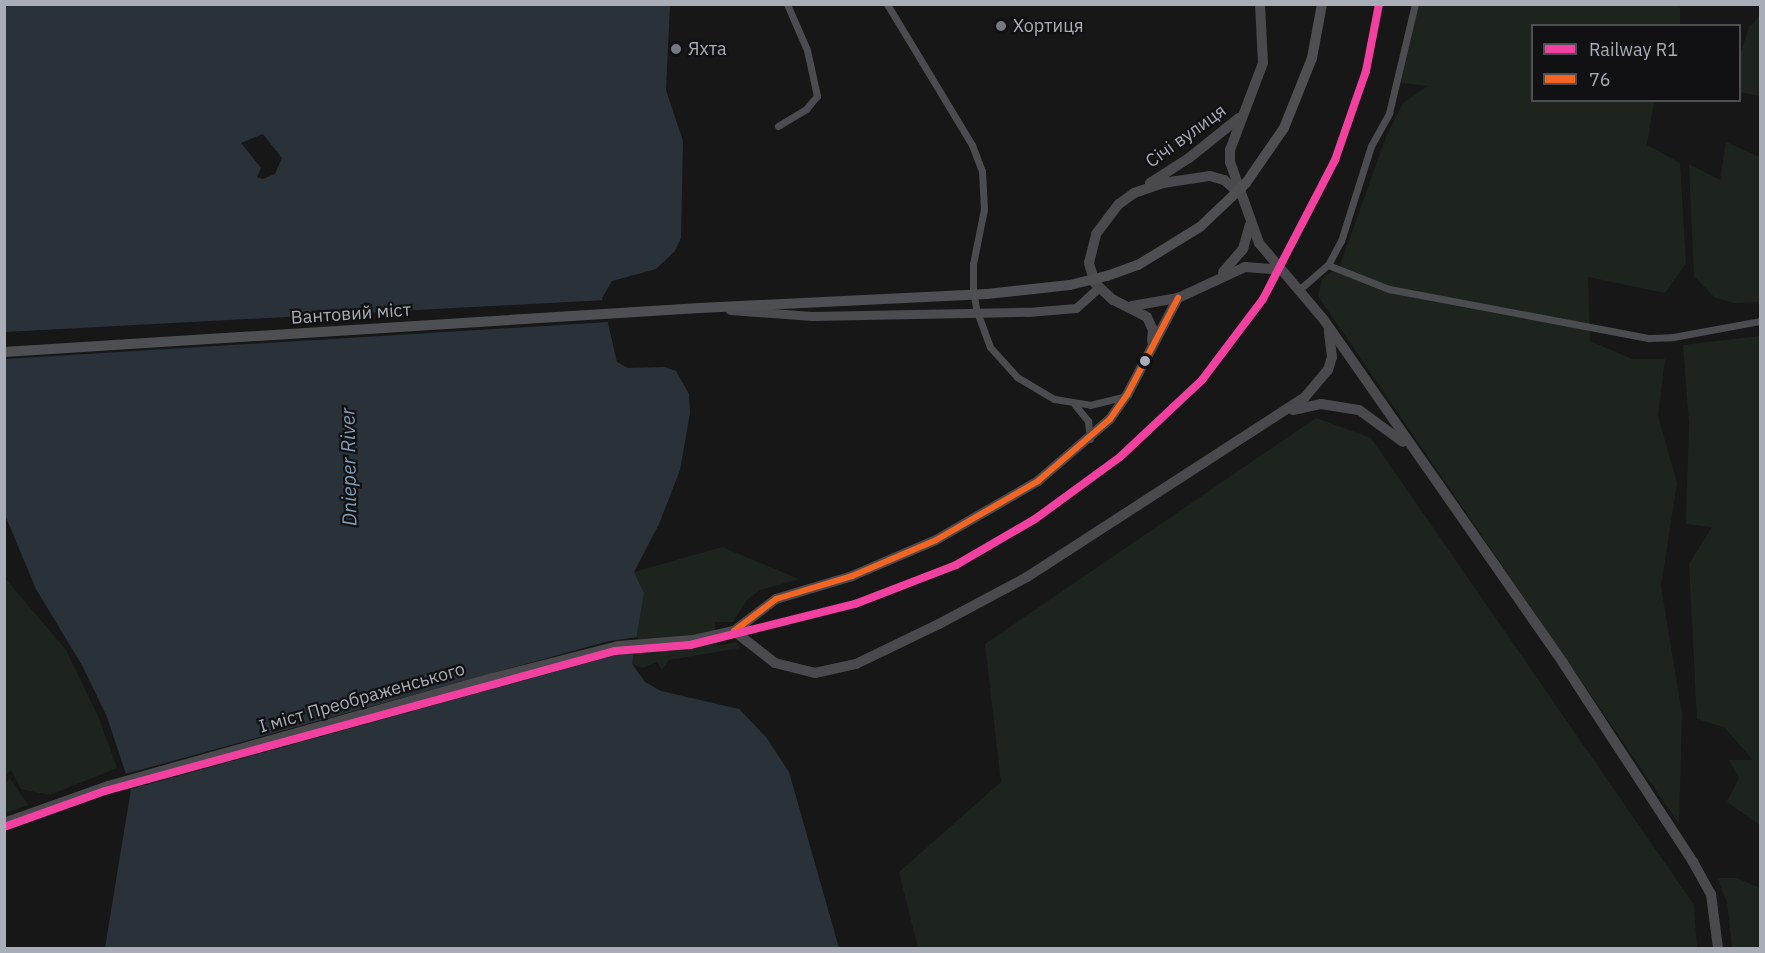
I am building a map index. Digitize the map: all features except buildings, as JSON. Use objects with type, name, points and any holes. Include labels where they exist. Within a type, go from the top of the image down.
[{"type":"main road","points":[[1242,115],[1263,63],[1260,4]]},
{"type":"main road","name":"Вантовий міст","points":[[4,352],[700,308],[987,294],[1070,285],[1107,276],[1138,265],[1208,221],[1246,183],[1284,128],[1312,58],[1322,4]]},
{"type":"main road","name":"Січі вулиця","points":[[1134,193],[1189,158],[1242,115]]},
{"type":"main road","name":"Січі вулиця","points":[[1242,115],[1230,150],[1244,199]]},
{"type":"main road","points":[[1150,348],[1151,324],[1098,288],[1091,274],[1090,249],[1104,220],[1134,193],[1190,176],[1210,176],[1232,185],[1244,199],[1259,243],[1277,269],[1300,289],[1324,320],[1563,663],[1693,862],[1711,894],[1718,948]]},
{"type":"main road","points":[[1215,279],[1243,249],[1250,221]]},
{"type":"main road","points":[[1126,305],[1178,298],[1245,267],[1277,269]]},
{"type":"main road","points":[[1178,298],[1127,394],[1090,440],[1038,481],[977,518],[852,576],[776,599],[736,633],[775,663],[815,673],[856,664],[1027,578],[1305,397],[1328,370],[1332,338],[1324,320]]},
{"type":"main road","points":[[1285,412],[1321,404],[1359,410],[1397,435],[1420,460]]},
{"type":"main road","name":"I міст Преображенського","points":[[4,823],[108,786],[504,675],[619,646],[694,640],[736,633]]},
{"type":"street","points":[[778,126],[806,109],[817,96],[807,50],[787,4]]},
{"type":"street","points":[[887,4],[972,145],[982,171],[984,209],[973,264],[973,289],[976,309],[990,346],[1005,365],[1033,388],[1075,405],[1109,402],[1127,394]]},
{"type":"street","points":[[1300,289],[1328,265],[1341,241],[1371,146],[1389,113],[1414,4]]},
{"type":"street","points":[[1328,265],[1389,289],[1649,338],[1673,337],[1761,321]]},
{"type":"street","points":[[700,308],[812,316],[1028,312],[1076,308],[1098,288]]},
{"type":"street","points":[[1075,405],[1088,421],[1090,440]]},
{"type":"shaded area","points":[[1674,4],[1680,7],[1680,24],[1531,24],[1531,102],[1654,102],[1647,145],[1680,163],[1686,263],[1665,293],[1588,277],[1590,341],[1632,359],[1665,359],[1658,416],[1677,483],[1661,586],[1682,714],[1679,824],[1318,296],[1322,279],[1340,265],[1386,137],[1403,103],[1428,86],[1395,82],[1415,5]]},
{"type":"shaded area","points":[[1760,16],[1760,96],[1741,92],[1741,52],[1749,27]]},
{"type":"shaded area","points":[[1726,142],[1760,157],[1760,302],[1734,303],[1714,297],[1694,276],[1689,164],[1720,180]]},
{"type":"shaded area","points":[[1760,336],[1760,825],[1727,802],[1739,778],[1729,760],[1753,760],[1724,727],[1697,719],[1689,564],[1712,527],[1686,524],[1689,423],[1683,345]]},
{"type":"shaded area","points":[[1316,418],[1371,438],[1694,905],[1697,948],[918,948],[899,872],[1001,782],[985,644]]},
{"type":"shaded area","points":[[722,547],[799,579],[760,590],[747,600],[733,622],[715,622],[717,646],[736,642],[740,648],[669,660],[662,670],[657,662],[642,668],[632,664],[644,593],[634,572]]},
{"type":"shaded area","points":[[5,578],[66,650],[98,716],[117,768],[50,795],[21,789],[11,770],[5,775]]},
{"type":"shaded area","points":[[10,778],[28,805],[5,813],[5,783]]},
{"type":"shaded area","points":[[1717,878],[1737,878],[1760,888],[1760,948],[1732,948],[1727,902]]},
{"type":"water","name":"Dnieper River","points":[[4,5],[670,5],[666,90],[683,141],[681,238],[675,251],[656,269],[612,281],[602,298],[617,362],[628,368],[664,367],[676,371],[689,394],[690,413],[680,470],[659,524],[634,572],[644,593],[632,664],[645,682],[661,691],[739,709],[766,737],[789,772],[839,948],[105,948],[131,789],[107,717],[83,667],[36,589],[5,515]],"holes":[[[263,134],[282,158],[275,174],[263,179],[257,177],[261,168],[241,143]]]},
{"type":"pier","points":[[605,300],[608,322],[5,359],[5,332]]},
{"type":"pier","points":[[638,637],[636,653],[616,655],[128,790],[125,774],[609,641]]},
{"type":"rail line","name":"R1","points":[[4,827],[105,791],[615,651],[690,645],[855,604],[956,565],[1035,519],[1120,457],[1202,380],[1263,299],[1335,160],[1366,71],[1379,4]]},
{"type":"transit line","name":"76","points":[[734,631],[776,599],[852,576],[936,540],[1038,481],[1110,419],[1127,395],[1178,298]]},
{"type":"place","name":"Хортиця","points":[[1001,26]]},
{"type":"place","name":"Яхта","points":[[676,49]]}]
